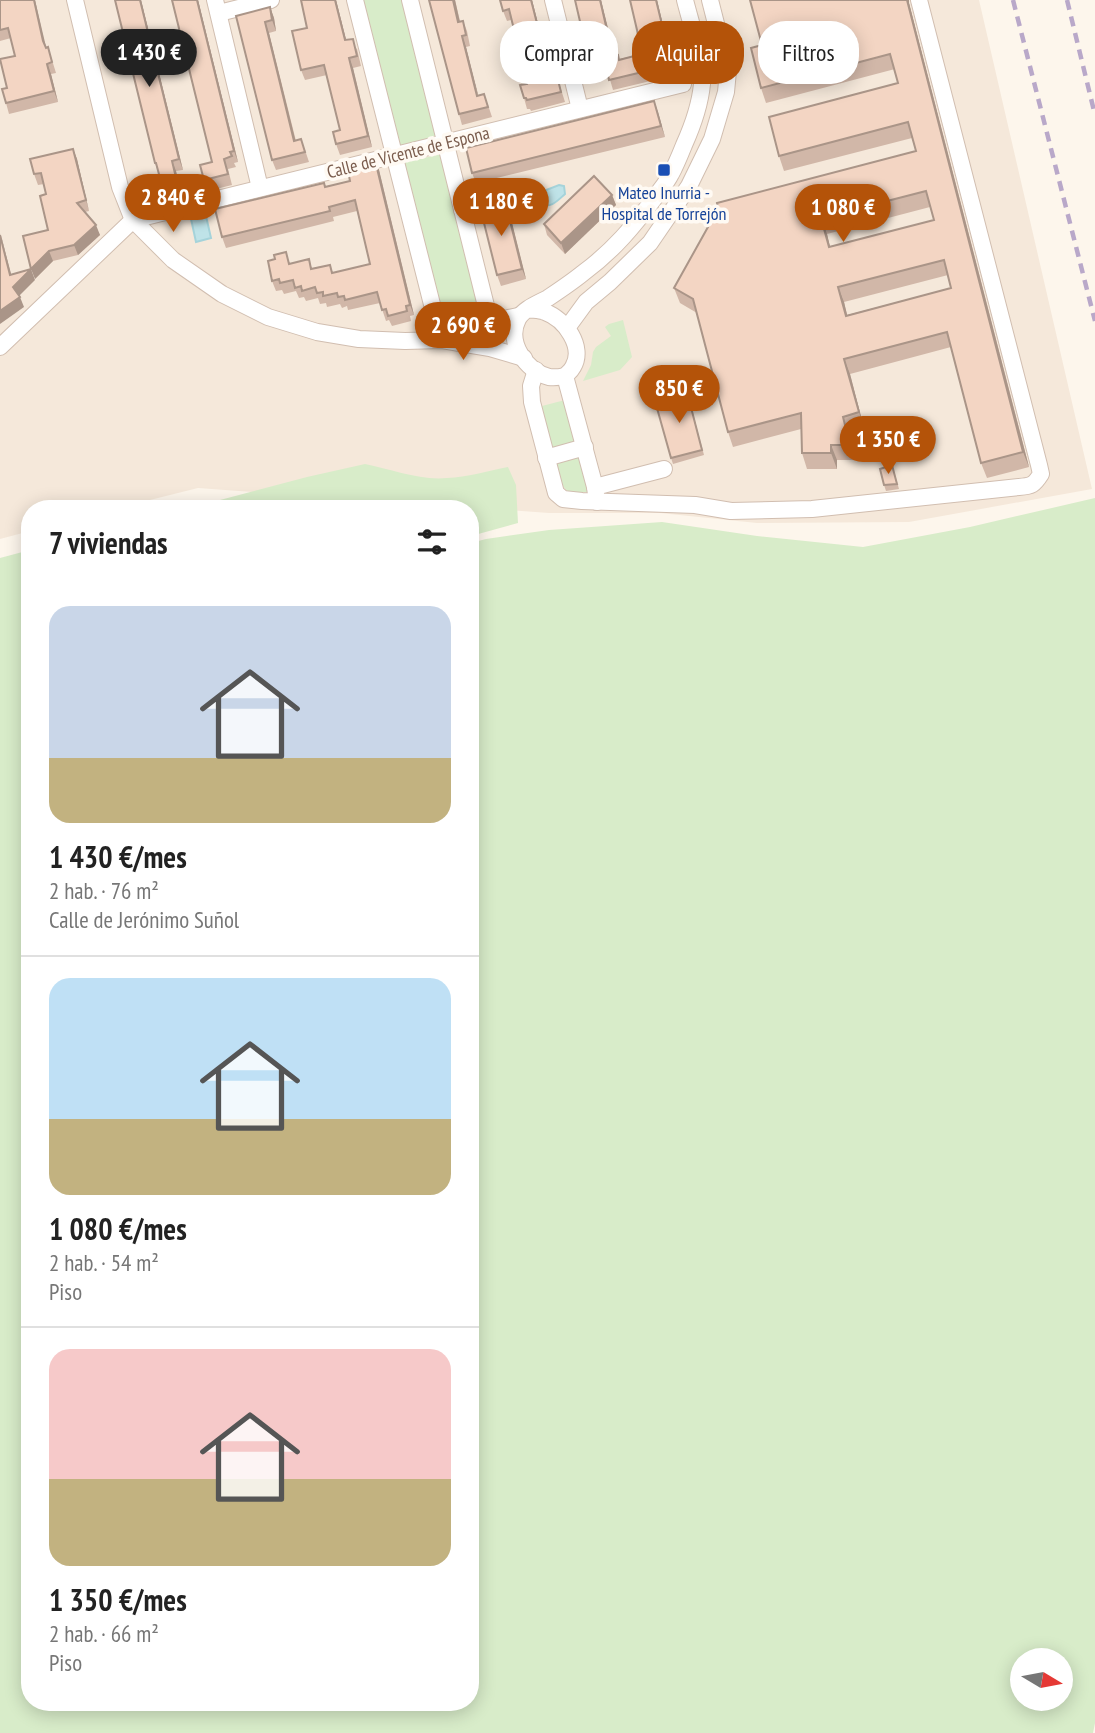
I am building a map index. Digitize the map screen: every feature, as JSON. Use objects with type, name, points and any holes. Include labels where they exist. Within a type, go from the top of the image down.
[{"type":"street","points":[[75,0],[120,187],[133,220],[173,260],[222,294],[268,317],[317,332],[359,339],[442,340],[490,348],[524,358]]},
{"type":"street","points":[[260,188],[217,7],[271,0]]},
{"type":"street","points":[[355,0],[440,336]]},
{"type":"street","points":[[410,0],[490,322]]},
{"type":"street","points":[[553,0],[580,109]]},
{"type":"street","points":[[405,341],[440,336],[523,313],[545,311],[567,328],[577,350],[574,366],[565,376],[552,378],[540,373],[517,349],[514,340],[515,327],[523,313],[597,263],[635,226],[671,175],[691,129],[702,82],[685,0]]},
{"type":"street","points":[[567,328],[586,302],[650,243],[689,186],[712,139],[726,92],[728,71],[710,0]]},
{"type":"street","points":[[596,494],[732,511],[812,509],[1031,486],[1041,474],[919,0]]},
{"type":"street","name":"Calle de Vicente de Espona","points":[[133,220],[683,84]]},
{"type":"street","points":[[463,210],[505,200]]},
{"type":"street","points":[[0,348],[133,220]]},
{"type":"street","points":[[536,370],[531,386],[532,402],[556,493],[564,499],[596,494],[664,469]]},
{"type":"street","points":[[565,376],[596,494]]},
{"type":"street","points":[[546,458],[585,447]]},
{"type":"shaded area","points":[[0,0],[979,0],[1092,489],[909,522],[757,523],[660,513],[549,513],[479,508],[479,500],[366,500],[198,488],[150,500],[21,500],[21,533],[0,539]]},
{"type":"green space","points":[[361,0],[405,0],[439,138],[397,149]]},
{"type":"green space","points":[[442,154],[481,310],[441,321],[401,163]]},
{"type":"green space","points":[[623,320],[632,357],[620,370],[583,381],[596,347],[611,336],[605,327]]},
{"type":"green space","points":[[565,400],[576,443],[553,450],[542,406]]},
{"type":"green space","points":[[580,455],[589,492],[568,492],[562,485],[556,462]]},
{"type":"green space","points":[[365,464],[437,478],[508,467],[516,485],[518,523],[479,534],[479,500],[220,500]]},
{"type":"green space","points":[[1095,498],[1093,1733],[0,1733],[0,558],[21,552],[21,1711],[479,1711],[479,541],[549,530],[662,522],[757,536],[863,547],[970,527]]},
{"type":"water","points":[[559,185],[564,186],[565,194],[551,205],[541,204],[538,198],[541,192]]},
{"type":"water","points":[[206,216],[211,238],[196,242],[191,219]]},
{"type":"building","points":[[0,0],[34,0],[43,41],[46,48],[48,47],[52,62],[47,64],[54,91],[6,103],[2,89],[7,88],[0,59],[15,56],[8,28],[0,30]]},
{"type":"building","points":[[115,0],[140,0],[179,159],[172,161],[178,186],[164,190]]},
{"type":"building","points":[[172,0],[197,0],[234,151],[230,152],[232,156],[224,159],[228,174],[204,180],[200,165],[212,162]]},
{"type":"building","points":[[301,0],[335,0],[345,40],[353,39],[357,56],[349,58],[368,136],[336,144],[333,132],[340,130],[324,65],[301,70],[292,31],[307,28]]},
{"type":"building","points":[[429,0],[453,0],[458,22],[463,21],[466,35],[462,36],[477,96],[484,94],[488,107],[459,114]]},
{"type":"building","points":[[500,0],[531,0],[536,21],[512,21],[509,9],[503,11]]},
{"type":"building","points":[[575,0],[600,0],[605,21],[580,21]]},
{"type":"building","points":[[630,0],[656,0],[661,21],[635,21]]},
{"type":"building","points":[[750,0],[907,0],[1023,452],[981,463],[947,332],[844,359],[859,412],[843,417],[850,445],[831,445],[831,453],[802,453],[801,413],[728,432],[693,299],[674,288],[718,209],[717,203],[916,151],[908,122],[779,156],[769,117],[898,83],[890,54],[859,62],[859,21],[758,21],[758,30]],"holes":[[[926,191],[934,220],[829,247],[821,218]],[[944,260],[951,288],[846,316],[838,287]]]},
{"type":"building","points":[[270,7],[272,20],[265,22],[294,141],[301,139],[305,152],[272,160],[236,16]]},
{"type":"building","points":[[758,46],[758,76],[751,48]]},
{"type":"building","points":[[618,55],[619,60],[632,57],[632,74],[618,78]]},
{"type":"building","points":[[559,84],[561,92],[527,100],[520,85]]},
{"type":"building","points":[[760,84],[776,84],[761,88]]},
{"type":"building","points":[[654,101],[661,126],[472,173],[466,148]]},
{"type":"building","points":[[73,149],[86,200],[77,203],[96,225],[74,245],[49,251],[31,269],[23,236],[48,230],[40,196],[46,194],[41,173],[34,174],[30,159]]},
{"type":"building","points":[[375,160],[410,305],[406,306],[407,311],[388,316],[386,309],[382,310],[377,292],[345,300],[344,296],[338,297],[337,293],[323,296],[323,292],[317,293],[315,287],[302,291],[301,286],[295,288],[293,280],[280,283],[279,279],[272,281],[268,261],[275,259],[274,255],[286,252],[289,264],[309,259],[311,269],[330,265],[332,273],[370,264],[355,200],[329,207],[330,211],[222,237],[215,209],[324,183],[325,187],[350,181],[347,166]]},
{"type":"building","points":[[594,176],[612,195],[561,243],[544,224]]},
{"type":"building","points":[[505,201],[522,269],[497,275],[480,207]]},
{"type":"building","points":[[0,235],[10,275],[31,269],[13,287],[20,297],[0,311]]},
{"type":"building","points":[[687,392],[702,450],[671,458],[655,401]]},
{"type":"building","points":[[892,465],[897,484],[884,485],[880,469]]},
{"type":"railway","points":[[1013,0],[1095,321]]},
{"type":"railway","points":[[1067,0],[1095,115]]},
{"type":"place","name":"Mateo Inurria - Hospital de Torrejón","points":[[664,170]]}]
